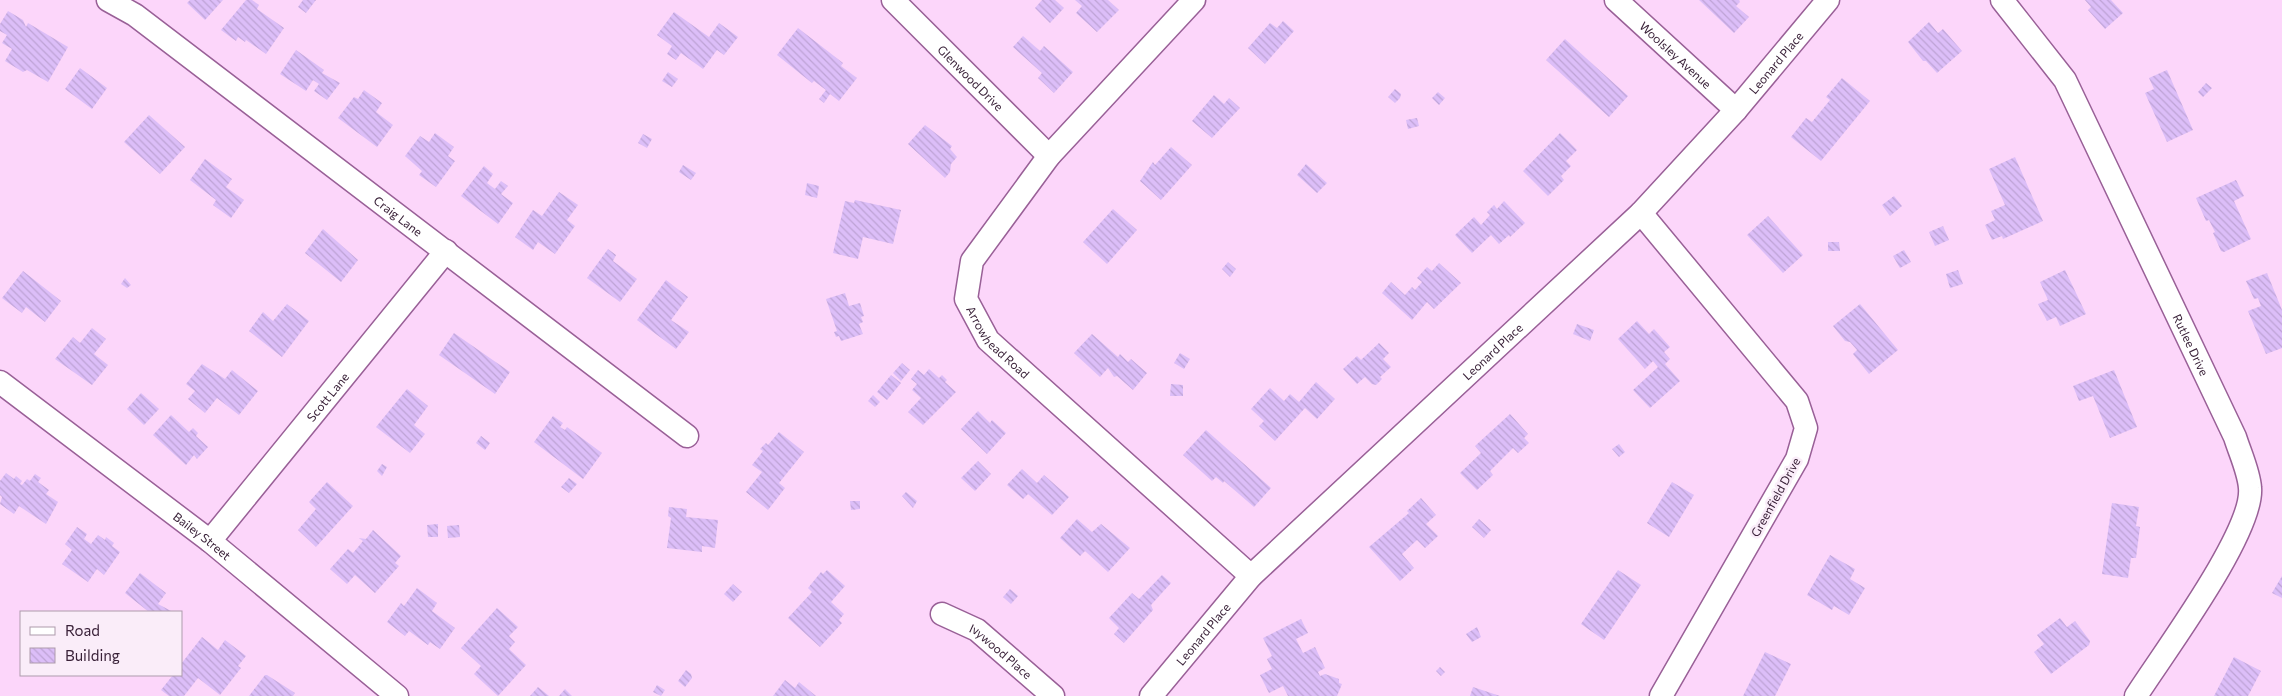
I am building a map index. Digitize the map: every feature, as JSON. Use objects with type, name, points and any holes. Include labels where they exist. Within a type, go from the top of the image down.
[{"type":"street","name":"Craig Lane","points":[[108,0],[140,8],[446,251],[686,436]]},
{"type":"street","name":"Glenwood Drive","points":[[893,0],[1049,156]]},
{"type":"street","name":"Arrowhead Road","points":[[1194,0],[1049,156],[972,261],[966,299],[988,340],[1251,576]]},
{"type":"street","name":"Woolsley Avenue","points":[[1616,0],[1736,110]]},
{"type":"street","name":"Leonard Place","points":[[1151,696],[1251,576],[1641,213],[1736,110],[1828,0]]},
{"type":"street","name":"Rutlee Drive","points":[[2002,0],[2065,80],[2235,437],[2250,489],[2246,516],[2227,557],[2136,696]]},
{"type":"street","name":"Greenfield Drive","points":[[1641,213],[1797,401],[1806,428],[1798,459],[1661,696]]},
{"type":"street","name":"Scott Lane","points":[[210,541],[446,251]]},
{"type":"street","name":"Bailey Street","points":[[0,382],[210,541],[397,696]]},
{"type":"street","name":"Ivywood Place","points":[[942,614],[977,630],[1053,696]]},
{"type":"building","points":[[190,0],[223,0],[205,20],[187,3]]},
{"type":"building","points":[[246,0],[252,0],[259,5],[257,9],[284,28],[266,54],[246,40],[245,42],[238,37],[236,41],[221,30]]},
{"type":"building","points":[[303,0],[316,0],[306,13],[298,7]]},
{"type":"building","points":[[1042,0],[1055,0],[1064,8],[1050,23],[1035,8]]},
{"type":"building","points":[[1075,0],[1108,0],[1119,10],[1097,32],[1076,13],[1082,6]]},
{"type":"building","points":[[1699,0],[1739,0],[1740,2],[1736,6],[1749,17],[1734,33]]},
{"type":"building","points":[[2085,0],[2111,0],[2123,13],[2105,29],[2088,10],[2091,7]]},
{"type":"building","points":[[8,11],[23,20],[26,27],[28,23],[68,47],[48,82],[27,70],[23,72],[5,61],[12,49],[2,43],[7,35],[0,31],[0,24]]},
{"type":"building","points":[[674,12],[709,37],[719,23],[738,37],[724,55],[717,50],[703,69],[681,53],[676,60],[667,54],[672,46],[657,35]]},
{"type":"building","points":[[1283,21],[1294,31],[1265,64],[1248,48],[1270,23],[1277,28]]},
{"type":"building","points":[[1929,22],[1938,33],[1943,29],[1962,51],[1937,73],[1926,61],[1923,61],[1908,42]]},
{"type":"building","points":[[798,28],[843,63],[841,66],[857,78],[839,101],[830,94],[824,103],[819,99],[826,90],[814,81],[812,83],[777,55]]},
{"type":"building","points":[[1023,36],[1040,51],[1044,46],[1073,72],[1054,93],[1038,78],[1042,73],[1013,47]]},
{"type":"building","points":[[1565,39],[1628,96],[1609,117],[1546,60]]},
{"type":"building","points":[[296,50],[324,70],[322,73],[340,83],[327,100],[314,91],[319,84],[313,80],[306,91],[280,74]]},
{"type":"building","points":[[80,68],[107,88],[92,109],[65,89]]},
{"type":"building","points":[[2167,70],[2193,130],[2167,142],[2145,93],[2154,89],[2149,78]]},
{"type":"building","points":[[668,72],[678,79],[672,87],[662,81]]},
{"type":"building","points":[[1842,78],[1870,101],[1821,161],[1791,137],[1806,118],[1812,122],[1830,100],[1826,97]]},
{"type":"building","points":[[2206,83],[2212,88],[2203,97],[2198,92]]},
{"type":"building","points":[[1395,89],[1401,94],[1395,103],[1388,97]]},
{"type":"building","points":[[364,90],[382,103],[376,112],[393,125],[377,147],[338,118],[354,97],[358,99]]},
{"type":"building","points":[[1438,92],[1445,98],[1439,105],[1432,98]]},
{"type":"building","points":[[1214,95],[1224,104],[1229,98],[1240,108],[1212,138],[1192,121]]},
{"type":"building","points":[[149,115],[185,147],[160,174],[124,142]]},
{"type":"building","points":[[1417,118],[1419,126],[1408,129],[1406,120]]},
{"type":"building","points":[[925,125],[952,146],[950,149],[957,157],[951,164],[950,172],[945,178],[908,144]]},
{"type":"building","points":[[435,133],[454,147],[448,156],[455,161],[436,187],[419,175],[422,171],[405,156],[420,136],[429,142]]},
{"type":"building","points":[[1560,133],[1577,150],[1566,161],[1571,166],[1561,176],[1564,180],[1548,196],[1523,171]]},
{"type":"building","points":[[643,134],[652,139],[647,148],[638,143]]},
{"type":"building","points":[[1171,147],[1192,165],[1161,200],[1140,181],[1153,162],[1155,165]]},
{"type":"building","points":[[2015,157],[2043,221],[2003,239],[2002,236],[1992,240],[1985,225],[1995,220],[1991,211],[2005,205],[1989,169]]},
{"type":"building","points":[[205,159],[232,179],[226,187],[244,200],[231,218],[213,205],[216,200],[190,180]]},
{"type":"building","points":[[1306,164],[1327,183],[1317,193],[1297,175]]},
{"type":"building","points":[[683,165],[696,173],[691,180],[679,172]]},
{"type":"building","points":[[484,166],[493,174],[487,183],[495,189],[501,181],[508,186],[501,194],[513,203],[498,224],[461,196]]},
{"type":"building","points":[[2236,180],[2244,196],[2234,201],[2251,239],[2224,252],[2221,251],[2213,233],[2215,232],[2209,220],[2206,221],[2196,198]]},
{"type":"building","points":[[807,183],[819,186],[817,198],[805,195]]},
{"type":"building","points":[[559,192],[578,205],[567,220],[575,226],[555,254],[538,242],[533,250],[515,237],[533,210],[542,216]]},
{"type":"building","points":[[1894,196],[1902,206],[1890,216],[1882,205]]},
{"type":"building","points":[[855,200],[901,210],[893,244],[863,237],[858,259],[833,253],[845,201],[854,203]]},
{"type":"building","points":[[1504,201],[1525,223],[1499,244],[1491,235],[1472,253],[1455,235],[1474,217],[1481,225],[1490,215],[1487,212],[1494,205],[1497,209]]},
{"type":"building","points":[[1113,209],[1137,230],[1107,264],[1083,242]]},
{"type":"building","points":[[1768,216],[1803,255],[1783,273],[1747,235]]},
{"type":"building","points":[[1943,226],[1949,240],[1935,246],[1929,232]]},
{"type":"building","points":[[323,229],[358,260],[341,282],[305,253]]},
{"type":"building","points":[[1828,242],[1839,242],[1840,251],[1828,251]]},
{"type":"building","points":[[608,249],[616,255],[613,261],[637,279],[620,302],[587,278]]},
{"type":"building","points":[[1904,250],[1911,262],[1900,268],[1893,256]]},
{"type":"building","points":[[1228,262],[1236,269],[1230,277],[1222,269]]},
{"type":"building","points":[[1439,263],[1461,283],[1434,309],[1427,302],[1412,320],[1382,293],[1391,282],[1405,295],[1412,287],[1415,290],[1422,282],[1417,278],[1427,267],[1432,271]]},
{"type":"building","points":[[1958,270],[1963,284],[1950,288],[1946,274]]},
{"type":"building","points":[[2065,270],[2086,314],[2060,326],[2056,317],[2047,321],[2038,304],[2048,300],[2040,282]]},
{"type":"building","points":[[23,271],[61,301],[45,322],[26,307],[22,313],[2,298]]},
{"type":"building","points":[[2267,273],[2282,310],[2282,348],[2266,354],[2248,311],[2261,306],[2258,298],[2254,299],[2246,281]]},
{"type":"building","points":[[125,278],[131,285],[127,288],[121,284]]},
{"type":"building","points":[[666,280],[688,297],[671,320],[689,332],[676,349],[637,320]]},
{"type":"building","points":[[845,293],[849,306],[860,303],[864,316],[861,317],[863,322],[859,324],[863,334],[841,341],[834,332],[837,331],[826,299]]},
{"type":"building","points":[[287,304],[309,321],[282,357],[249,331],[263,312],[273,321]]},
{"type":"building","points":[[1860,304],[1898,350],[1869,374],[1853,354],[1857,350],[1850,342],[1845,341],[1833,326]]},
{"type":"building","points":[[1637,321],[1649,334],[1654,329],[1670,347],[1664,352],[1670,359],[1665,364],[1680,381],[1650,408],[1633,390],[1658,367],[1653,361],[1645,369],[1618,339]]},
{"type":"building","points":[[1577,324],[1594,330],[1590,341],[1573,334]]},
{"type":"building","points":[[92,328],[106,339],[94,354],[108,365],[92,385],[55,359],[73,337],[80,343]]},
{"type":"building","points":[[454,333],[510,372],[495,394],[439,355]]},
{"type":"building","points":[[1092,334],[1118,357],[1120,354],[1128,362],[1131,359],[1147,373],[1133,390],[1117,376],[1114,377],[1108,368],[1100,377],[1074,353]]},
{"type":"building","points":[[1379,343],[1389,353],[1383,359],[1391,367],[1380,377],[1382,379],[1376,385],[1372,384],[1365,377],[1357,384],[1343,369],[1357,356],[1361,360]]},
{"type":"building","points":[[1180,353],[1190,359],[1184,369],[1174,363]]},
{"type":"building","points":[[902,363],[910,370],[901,381],[893,373]]},
{"type":"building","points":[[202,364],[225,379],[232,370],[258,391],[239,415],[217,398],[205,413],[188,399],[195,391],[186,384]]},
{"type":"building","points":[[929,369],[939,378],[942,375],[947,380],[945,382],[956,392],[923,425],[908,412],[921,398],[912,390],[917,384],[911,379],[918,370],[924,375]]},
{"type":"building","points":[[2114,370],[2137,427],[2110,438],[2093,396],[2079,401],[2073,386]]},
{"type":"building","points":[[891,375],[901,383],[887,400],[877,392]]},
{"type":"building","points":[[1316,382],[1335,399],[1317,419],[1305,408],[1275,441],[1259,426],[1264,421],[1251,409],[1270,388],[1284,401],[1290,394],[1299,402]]},
{"type":"building","points":[[1171,384],[1183,385],[1183,396],[1170,396]]},
{"type":"building","points":[[407,389],[428,406],[414,425],[425,434],[410,453],[376,427]]},
{"type":"building","points":[[141,393],[159,409],[144,425],[127,409]]},
{"type":"building","points":[[873,395],[880,402],[875,407],[868,401]]},
{"type":"building","points":[[978,411],[990,423],[992,420],[1006,433],[987,454],[961,429]]},
{"type":"building","points":[[1510,414],[1528,434],[1524,438],[1529,443],[1518,453],[1513,448],[1490,471],[1493,475],[1477,490],[1460,473],[1481,453],[1475,446]]},
{"type":"building","points":[[171,415],[189,432],[193,428],[198,433],[196,436],[208,447],[197,459],[194,455],[186,465],[153,435]]},
{"type":"building","points":[[553,416],[563,423],[560,427],[565,430],[567,427],[602,453],[583,479],[534,442]]},
{"type":"building","points":[[1206,430],[1271,488],[1254,507],[1224,481],[1223,483],[1216,477],[1212,481],[1183,455]]},
{"type":"building","points":[[779,432],[804,452],[779,483],[785,488],[768,510],[746,492],[762,472],[752,465],[763,451],[760,449],[766,443],[768,445]]},
{"type":"building","points":[[481,436],[490,443],[485,450],[476,443]]},
{"type":"building","points":[[1619,444],[1625,452],[1619,457],[1612,449]]},
{"type":"building","points":[[978,461],[991,474],[975,491],[961,478]]},
{"type":"building","points":[[382,464],[387,467],[382,476],[377,471]]},
{"type":"building","points":[[1022,469],[1037,483],[1044,475],[1069,497],[1052,515],[1028,494],[1023,499],[1007,485]]},
{"type":"building","points":[[6,473],[14,479],[16,476],[22,481],[20,484],[22,485],[27,479],[30,481],[35,474],[41,478],[38,482],[49,490],[46,494],[58,502],[46,524],[19,506],[14,514],[0,504],[2,497],[0,495],[0,481]]},
{"type":"building","points":[[569,478],[577,484],[569,493],[561,487]]},
{"type":"building","points":[[327,482],[353,506],[316,547],[298,530],[316,509],[309,502]]},
{"type":"building","points":[[1672,482],[1694,495],[1669,537],[1647,523]]},
{"type":"building","points":[[906,492],[917,501],[913,508],[902,496]]},
{"type":"building","points":[[1421,498],[1436,515],[1426,524],[1438,536],[1425,548],[1417,540],[1402,554],[1414,568],[1400,581],[1369,547],[1409,513],[1407,511]]},
{"type":"building","points":[[850,501],[860,501],[860,509],[851,510]]},
{"type":"building","points":[[2112,503],[2139,507],[2136,526],[2140,527],[2136,558],[2131,558],[2128,578],[2102,574]]},
{"type":"building","points":[[669,507],[687,509],[686,517],[718,520],[715,548],[702,546],[702,552],[667,548],[671,518],[668,516]]},
{"type":"building","points":[[1077,519],[1092,532],[1101,524],[1130,548],[1108,572],[1085,551],[1080,556],[1060,538]]},
{"type":"building","points":[[1479,519],[1491,530],[1484,538],[1472,527]]},
{"type":"building","points":[[438,524],[438,537],[428,537],[427,525]]},
{"type":"building","points":[[459,525],[460,537],[448,538],[447,526]]},
{"type":"building","points":[[77,527],[87,534],[84,539],[91,544],[98,535],[105,540],[106,537],[114,543],[112,546],[120,552],[104,575],[97,569],[88,582],[62,564],[72,550],[65,544]]},
{"type":"building","points":[[373,530],[401,556],[395,563],[399,566],[375,593],[355,575],[347,584],[330,569],[348,549],[353,553],[363,541],[359,538],[366,539]]},
{"type":"building","points":[[1830,555],[1855,569],[1850,579],[1865,588],[1849,615],[1834,606],[1832,610],[1807,595]]},
{"type":"building","points":[[827,570],[845,586],[831,602],[844,614],[839,620],[842,623],[820,647],[788,618],[812,592],[808,588],[821,572],[823,574]]},
{"type":"building","points":[[1618,570],[1641,585],[1604,640],[1581,624]]},
{"type":"building","points":[[140,573],[166,593],[158,604],[171,611],[148,611],[125,593]]},
{"type":"building","points":[[1162,575],[1171,583],[1151,605],[1153,610],[1124,643],[1114,634],[1119,628],[1109,618],[1132,593],[1139,599]]},
{"type":"building","points":[[2282,576],[2282,598],[2272,593]]},
{"type":"building","points":[[733,584],[742,592],[733,602],[724,594]]},
{"type":"building","points":[[417,588],[437,603],[432,611],[455,628],[440,649],[430,642],[428,645],[409,631],[405,636],[387,622],[401,603],[404,606]]},
{"type":"building","points":[[1010,589],[1018,596],[1011,604],[1003,597]]},
{"type":"building","points":[[497,608],[518,627],[509,636],[515,642],[509,649],[526,665],[498,696],[474,674],[481,666],[461,648]]},
{"type":"building","points":[[2060,618],[2067,627],[2075,621],[2090,641],[2089,645],[2051,674],[2034,652],[2044,644],[2037,635]]},
{"type":"building","points":[[1301,619],[1308,633],[1296,639],[1303,653],[1315,647],[1325,668],[1318,672],[1320,676],[1325,674],[1339,679],[1339,683],[1342,684],[1337,696],[1288,696],[1283,686],[1269,693],[1260,675],[1272,669],[1267,659],[1272,656],[1263,638]]},
{"type":"building","points":[[1477,627],[1481,637],[1472,642],[1466,634]]},
{"type":"building","points":[[202,637],[218,650],[225,640],[246,656],[238,666],[241,668],[220,695],[198,678],[184,696],[169,696],[161,690],[172,676],[182,676],[182,663]]},
{"type":"building","points":[[1765,652],[1791,664],[1775,696],[1743,696]]},
{"type":"building","points":[[2234,657],[2261,671],[2248,696],[2214,696]]},
{"type":"building","points":[[1440,667],[1445,672],[1441,676],[1436,671]]},
{"type":"building","points":[[686,670],[691,674],[692,678],[685,687],[678,681]]},
{"type":"building","points":[[265,675],[295,693],[293,696],[249,696]]},
{"type":"building","points":[[785,680],[795,688],[799,682],[816,696],[773,696]]},
{"type":"building","points":[[657,685],[665,690],[661,696],[653,692]]},
{"type":"building","points":[[538,687],[549,696],[530,696]]},
{"type":"building","points":[[1473,687],[1500,696],[1470,696]]},
{"type":"building","points":[[565,689],[572,696],[559,696]]}]
